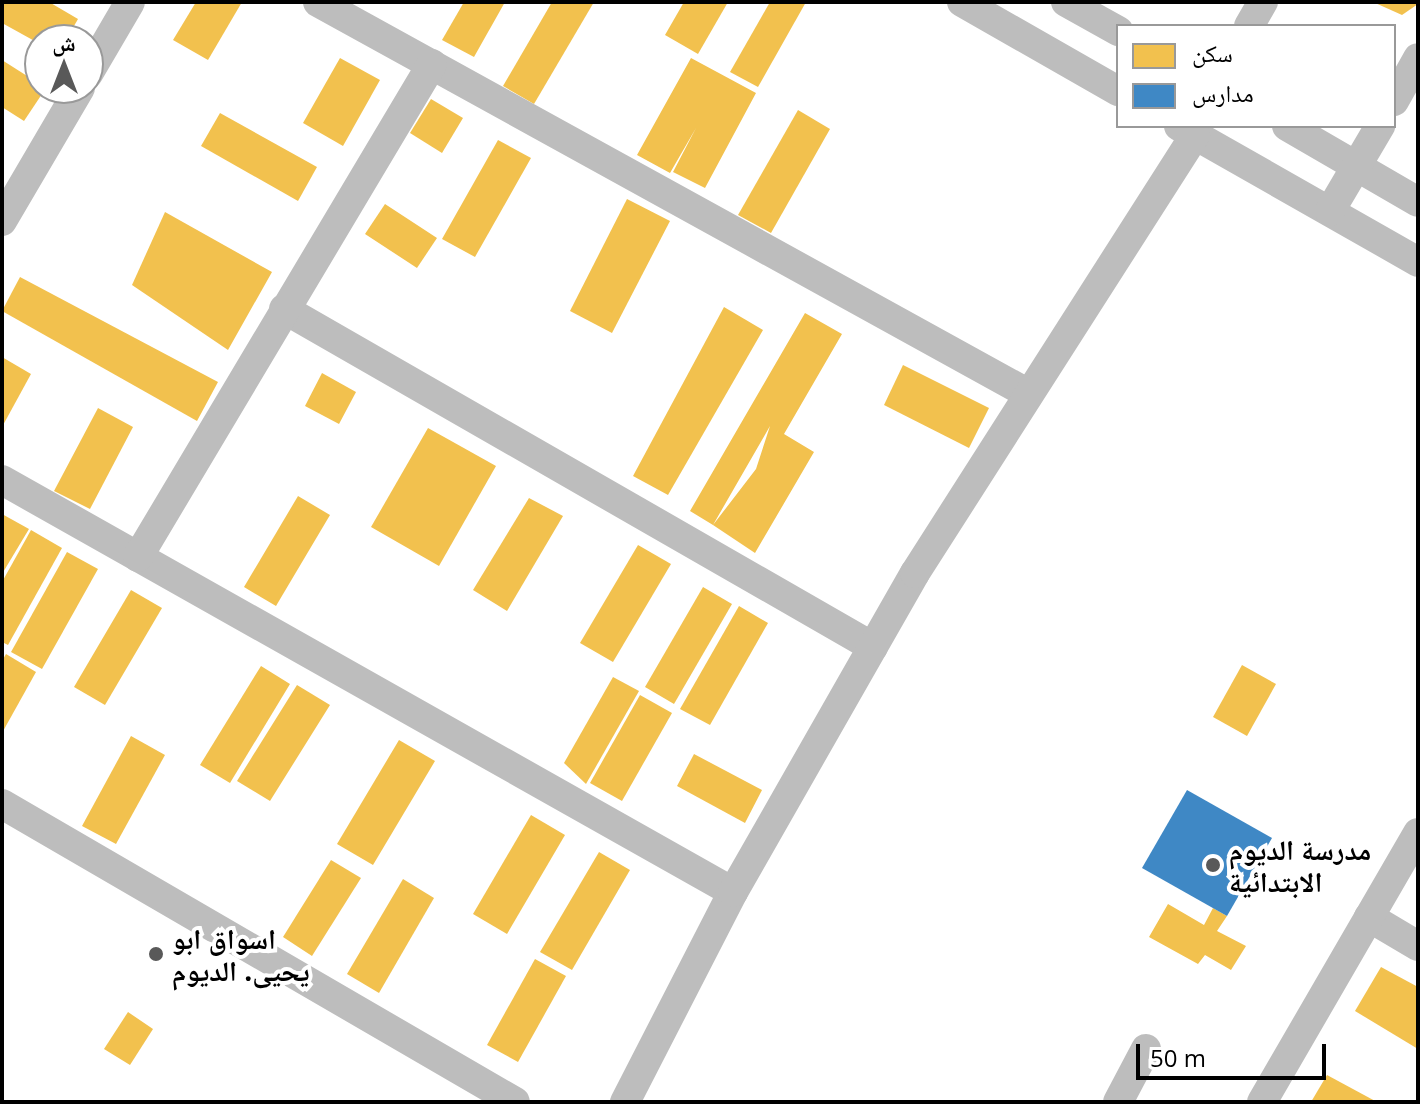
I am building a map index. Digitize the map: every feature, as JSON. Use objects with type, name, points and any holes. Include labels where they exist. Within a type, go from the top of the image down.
[{"type":"street","points":[[104,47],[130,2]]},
{"type":"street","points":[[318,2],[1027,393]]},
{"type":"street","points":[[962,2],[1116,90]]},
{"type":"street","points":[[1066,2],[1116,30]]},
{"type":"street","points":[[1250,24],[1263,2]]},
{"type":"street","points":[[1396,97],[1418,58]]},
{"type":"street","points":[[138,557],[432,64]]},
{"type":"street","points":[[2,221],[71,104]]},
{"type":"street","points":[[1290,128],[1418,202]]},
{"type":"street","points":[[1330,211],[1379,128]]},
{"type":"street","points":[[625,1102],[733,892],[873,647],[1187,131],[1418,262]]},
{"type":"street","points":[[284,309],[873,647]]},
{"type":"street","points":[[2,480],[733,892]]},
{"type":"street","points":[[2,804],[515,1102]]},
{"type":"street","points":[[1262,1102],[1418,833]]},
{"type":"street","points":[[1369,917],[1418,946]]},
{"type":"street","points":[[1118,1102],[1146,1049]]},
{"type":"building: سكن","points":[[2,2],[49,2],[78,19],[75,24],[24,24],[24,35],[2,23]]},
{"type":"building: سكن","points":[[196,2],[242,2],[208,60],[173,40]]},
{"type":"building: سكن","points":[[464,2],[505,2],[474,57],[442,40]]},
{"type":"building: سكن","points":[[552,2],[594,2],[534,104],[503,86]]},
{"type":"building: سكن","points":[[684,2],[728,2],[698,54],[665,35]]},
{"type":"building: سكن","points":[[770,2],[806,2],[758,87],[730,72]]},
{"type":"building: سكن","points":[[1373,2],[1418,2],[1418,4],[1402,15]]},
{"type":"building: سكن","points":[[340,58],[380,80],[343,146],[303,123]]},
{"type":"building: سكن","points":[[691,58],[756,93],[705,188],[673,172],[696,128],[670,173],[637,155]]},
{"type":"building: سكن","points":[[2,60],[24,74],[24,104],[35,104],[24,121],[2,107]]},
{"type":"building: سكن","points":[[431,99],[463,118],[442,153],[410,133]]},
{"type":"building: سكن","points":[[798,110],[830,129],[771,233],[738,215]]},
{"type":"building: سكن","points":[[220,113],[317,167],[298,201],[201,146]]},
{"type":"building: سكن","points":[[498,140],[531,158],[475,257],[442,239]]},
{"type":"building: سكن","points":[[627,199],[670,221],[612,333],[570,311]]},
{"type":"building: سكن","points":[[385,204],[437,238],[417,268],[365,234]]},
{"type":"building: سكن","points":[[165,212],[272,272],[228,350],[132,285]]},
{"type":"building: سكن","points":[[20,277],[218,382],[197,421],[2,311]]},
{"type":"building: سكن","points":[[724,307],[763,330],[668,495],[633,476]]},
{"type":"building: سكن","points":[[805,313],[842,334],[784,434],[814,452],[755,553],[690,511]],"holes":[[[770,426],[756,469],[713,525]]]},
{"type":"building: سكن","points":[[2,357],[31,374],[2,427]]},
{"type":"building: سكن","points":[[903,365],[989,408],[969,448],[884,405]]},
{"type":"building: سكن","points":[[322,373],[356,392],[339,424],[305,406]]},
{"type":"building: سكن","points":[[98,408],[133,427],[90,509],[54,491]]},
{"type":"building: سكن","points":[[428,428],[496,466],[439,566],[371,527]]},
{"type":"building: سكن","points":[[298,496],[330,515],[276,606],[244,587]]},
{"type":"building: سكن","points":[[529,498],[563,516],[507,611],[473,590]]},
{"type":"building: سكن","points":[[2,514],[29,529],[2,574]]},
{"type":"building: سكن","points":[[31,530],[62,548],[8,645],[2,642],[2,582]]},
{"type":"building: سكن","points":[[638,545],[671,564],[613,662],[580,643]]},
{"type":"building: سكن","points":[[67,552],[98,569],[42,669],[11,652]]},
{"type":"building: سكن","points":[[703,587],[732,604],[674,704],[645,687]]},
{"type":"building: سكن","points":[[131,590],[162,608],[105,705],[74,687]]},
{"type":"building: سكن","points":[[739,606],[768,623],[710,725],[680,709]]},
{"type":"building: سكن","points":[[6,654],[36,672],[2,733],[2,661]]},
{"type":"building: سكن","points":[[1242,665],[1276,684],[1247,736],[1213,717]]},
{"type":"building: سكن","points":[[261,666],[290,684],[230,783],[200,765]]},
{"type":"building: سكن","points":[[613,677],[639,691],[586,784],[564,763]]},
{"type":"building: سكن","points":[[297,685],[330,705],[270,801],[237,781]]},
{"type":"building: سكن","points":[[640,695],[672,713],[622,801],[590,783]]},
{"type":"building: سكن","points":[[131,736],[165,755],[116,844],[82,826]]},
{"type":"building: سكن","points":[[399,740],[435,761],[373,865],[337,844]]},
{"type":"building: سكن","points":[[694,754],[762,790],[745,823],[677,786]]},
{"type":"building: سكن","points":[[531,815],[565,835],[507,934],[473,914]]},
{"type":"building: سكن","points":[[599,852],[630,870],[572,970],[540,952]]},
{"type":"building: سكن","points":[[331,860],[361,878],[312,956],[283,937]]},
{"type":"building: سكن","points":[[403,879],[434,898],[379,993],[347,974]]},
{"type":"building: سكن","points":[[1168,904],[1204,925],[1213,908],[1227,916],[1217,931],[1246,946],[1231,970],[1205,955],[1198,964],[1149,937]]},
{"type":"building: سكن","points":[[535,959],[566,976],[518,1062],[487,1045]]},
{"type":"building: سكن","points":[[1381,967],[1418,987],[1418,1049],[1355,1011]]},
{"type":"building: سكن","points":[[128,1012],[153,1029],[130,1065],[104,1049]]},
{"type":"building: سكن","points":[[1327,1075],[1377,1102],[1311,1102]]},
{"type":"building: مدارس","points":[[1187,790],[1272,838],[1227,916],[1142,868]]},
{"type":"place","name":"مدرسة الديوم الابتدائية","points":[[1213,865]]},
{"type":"place","name":"اسواق ابو يحيى. الديوم","points":[[156,954]]}]
